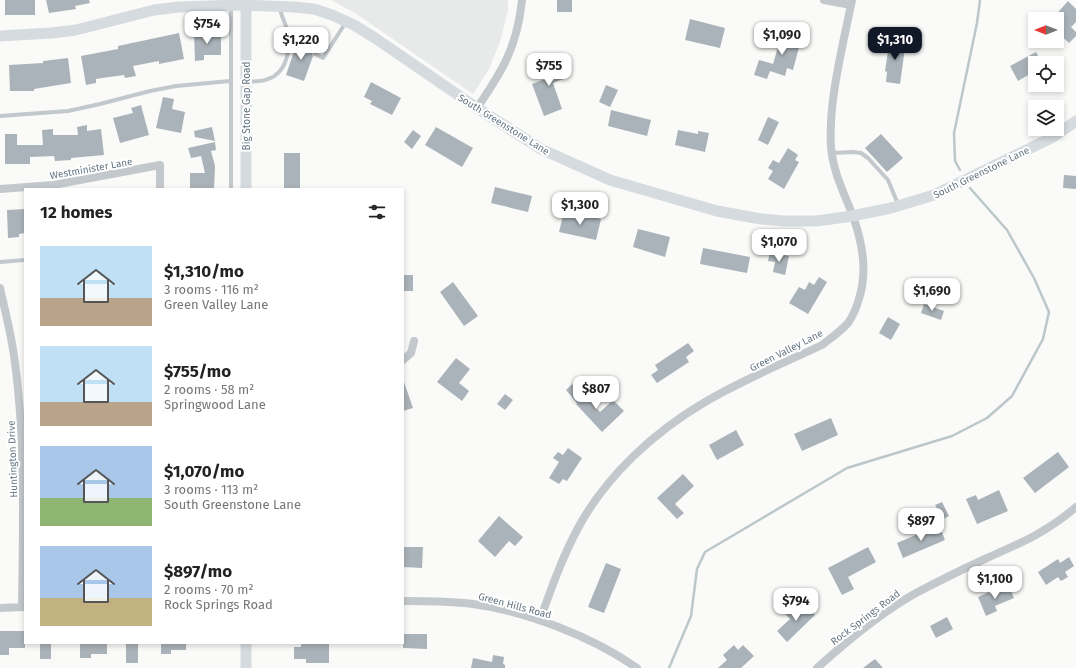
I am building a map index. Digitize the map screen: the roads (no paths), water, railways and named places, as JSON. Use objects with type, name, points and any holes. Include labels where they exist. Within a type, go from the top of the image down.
[{"type":"street","points":[[477,108],[500,73],[509,56],[517,31],[522,0]]},
{"type":"street","points":[[824,0],[851,2]]},
{"type":"street","name":"South Greenstone Lane","points":[[0,36],[76,30],[154,10],[203,5],[231,5],[246,2],[314,9],[332,15],[375,38],[477,108],[541,149],[610,180],[717,211],[761,219],[784,221],[817,221],[852,216],[898,206],[934,195],[954,187],[1053,137],[1076,121]]},
{"type":"street","name":"Big Stone Gap Road","points":[[246,2],[246,188]]},
{"type":"street","name":"Green Valley Lane","points":[[540,620],[556,575],[578,527],[590,508],[609,484],[645,446],[671,424],[705,402],[822,345],[837,334],[848,323],[856,309],[860,298],[864,276],[864,260],[861,243],[839,182],[832,153],[831,129],[837,80],[851,2]]},
{"type":"street","name":"Westminister Lane","points":[[0,189],[53,186],[160,165],[160,188]]},
{"type":"street","name":"Huntington Drive","points":[[0,288],[14,355],[18,394],[23,469],[24,607]]},
{"type":"street","points":[[404,359],[411,353],[414,342]]},
{"type":"street","name":"Rock Springs Road","points":[[817,668],[881,616],[915,594],[976,563],[1038,535],[1052,527],[1076,507]]},
{"type":"street","name":"Green Hills Road","points":[[404,601],[473,604],[491,607],[540,620],[588,641],[612,653],[636,668]]},
{"type":"street","points":[[0,608],[24,607]]},
{"type":"street","points":[[246,644],[246,668]]},
{"type":"lane","points":[[231,5],[231,188]]},
{"type":"lane","points":[[246,82],[269,79],[282,69],[289,49],[289,42],[280,6]]},
{"type":"lane","points":[[315,54],[323,58],[346,22]]},
{"type":"lane","points":[[0,116],[68,111],[170,87],[230,81]]},
{"type":"lane","points":[[832,153],[861,153],[868,158],[888,180],[898,206]]},
{"type":"lane","points":[[0,262],[24,260]]},
{"type":"waterway","points":[[960,170],[955,161],[954,133],[977,23],[980,0]]},
{"type":"waterway","points":[[669,668],[691,616],[697,569],[705,552],[847,468],[952,436],[987,418],[1012,396],[1043,339],[1049,312],[1034,278],[1007,230],[970,188]]}]
